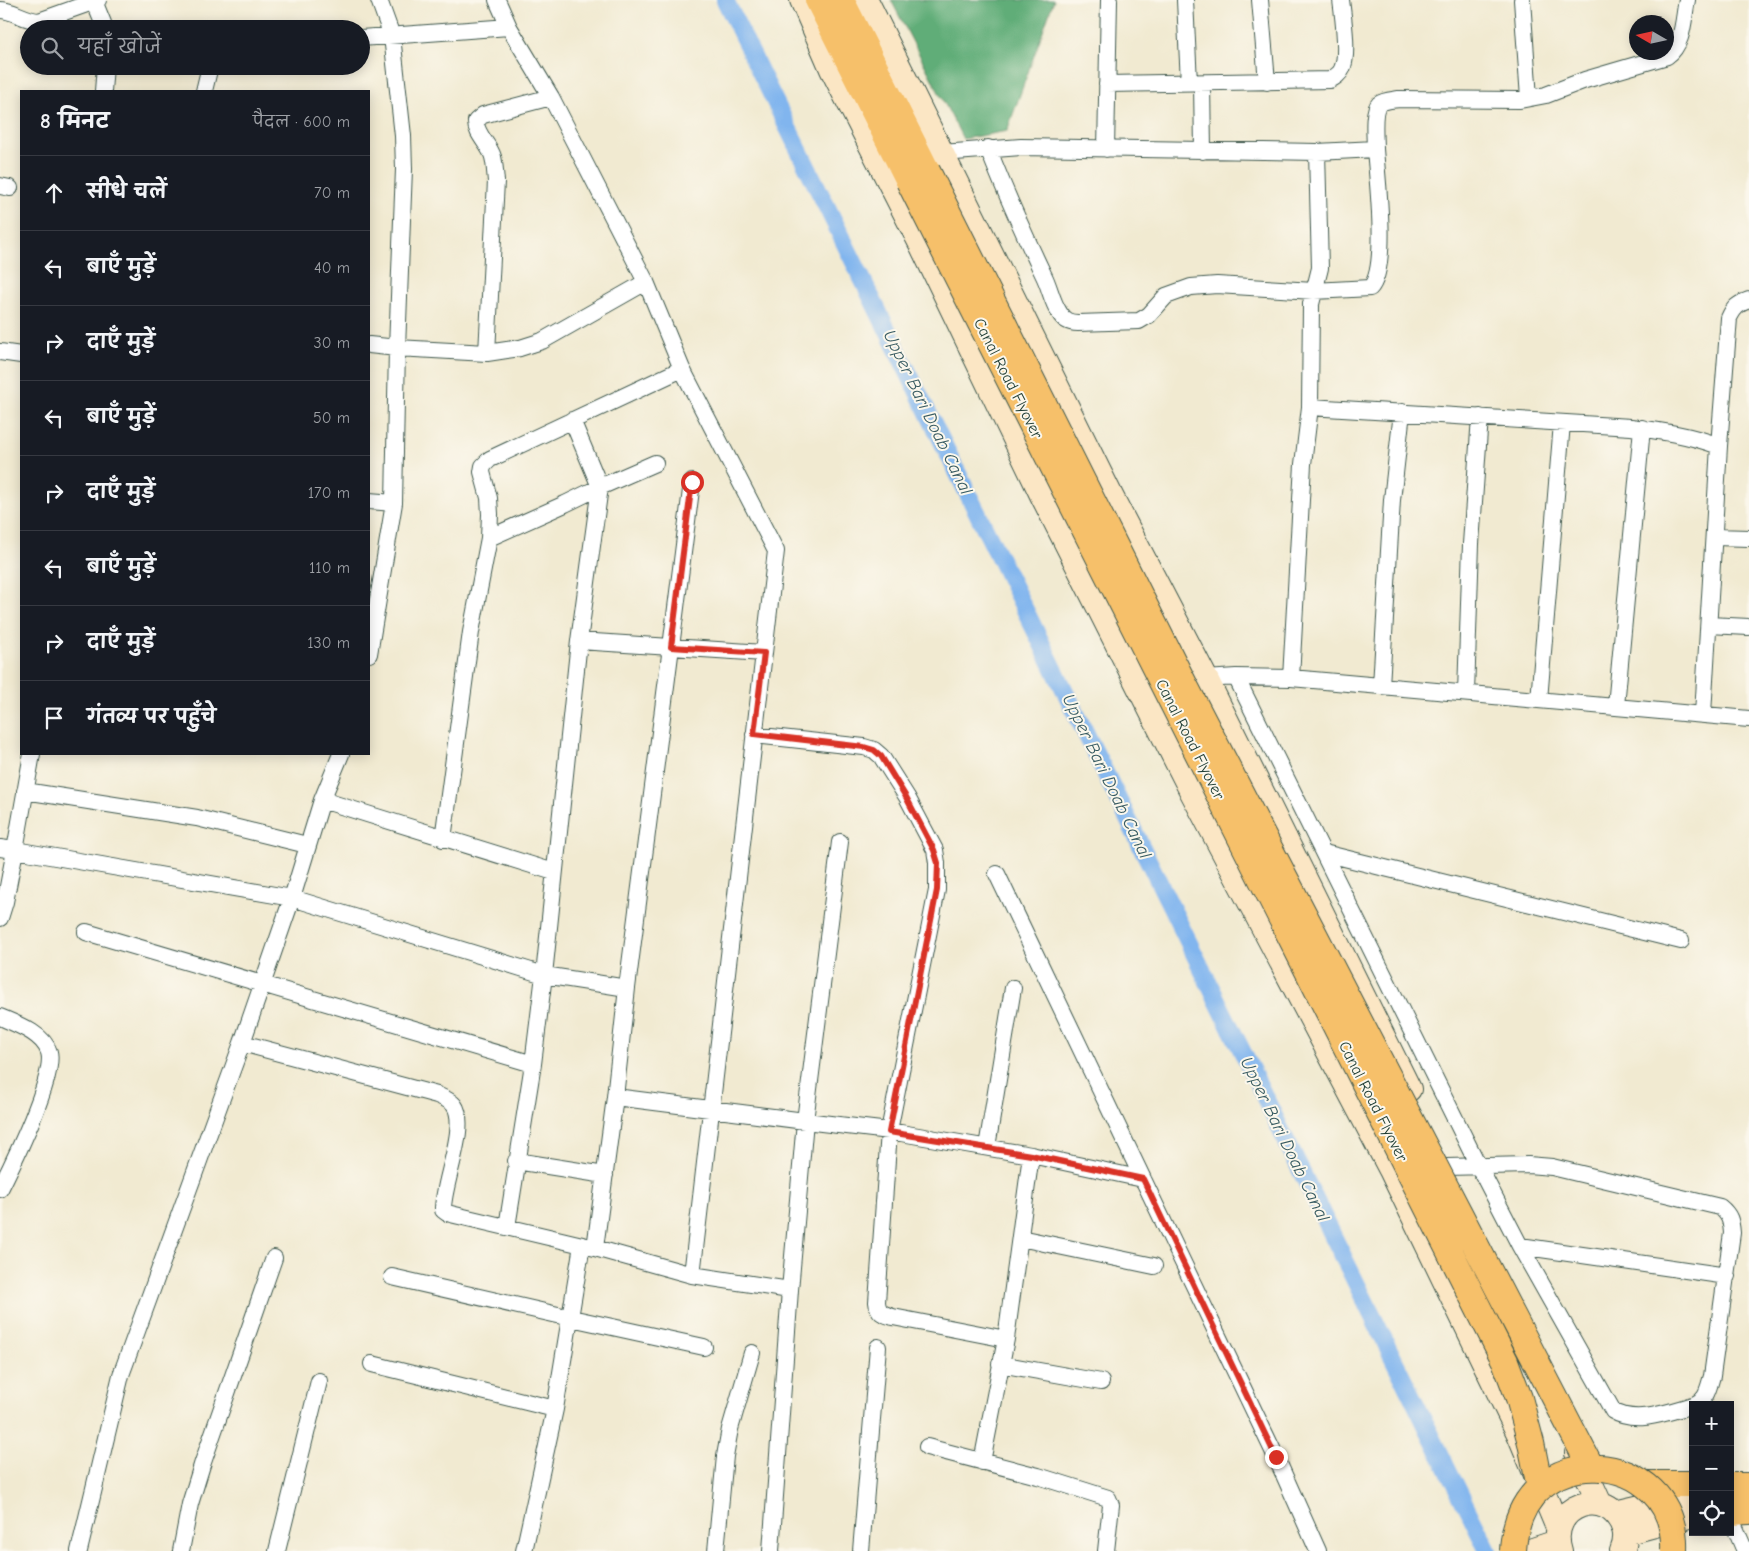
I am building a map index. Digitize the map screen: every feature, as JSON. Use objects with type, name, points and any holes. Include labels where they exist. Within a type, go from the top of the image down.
[{"type":"main road","name":"Canal Road Flyover","points":[[818,0],[926,168],[1505,1361],[1519,1398],[1540,1488]]},
{"type":"main road","name":"Canal Road Flyover","points":[[841,0],[1184,684],[1591,1467]]},
{"type":"main road","points":[[1534,1545],[1522,1510],[1530,1498],[1540,1488],[1564,1473],[1591,1467],[1619,1471],[1644,1484],[1654,1494],[1669,1518],[1673,1532],[1683,1535]]},
{"type":"main road","points":[[1644,1484],[1689,1484]]},
{"type":"main road","points":[[1734,1486],[1749,1486]]},
{"type":"main road","points":[[1734,1513],[1749,1511]]},
{"type":"street","points":[[371,631],[394,503],[403,144],[392,36],[380,0]]},
{"type":"street","points":[[496,0],[509,27],[551,97],[646,282],[682,369],[776,551],[692,1275]]},
{"type":"street","points":[[802,0],[832,69],[921,244],[1042,495],[1193,794],[1392,1172],[1519,1434],[1534,1545]]},
{"type":"street","points":[[866,0],[926,168],[1112,498],[1206,679],[1447,1167],[1616,1525]]},
{"type":"street","points":[[1106,149],[1109,0]]},
{"type":"street","points":[[1185,0],[1203,151]]},
{"type":"street","points":[[1260,0],[1267,82]]},
{"type":"street","points":[[1107,84],[1330,80],[1339,75],[1344,56],[1344,26],[1341,0]]},
{"type":"street","points":[[1522,0],[1529,98]]},
{"type":"street","points":[[988,148],[1009,201],[1048,284],[1058,312],[1064,319],[1072,323],[1139,321],[1149,315],[1166,296],[1191,287],[1217,286],[1314,291],[1370,288],[1376,279],[1380,267],[1380,225],[1375,149],[1375,112],[1379,104],[1399,99],[1520,100],[1546,95],[1585,80],[1667,56],[1679,41],[1687,0]]},
{"type":"street","points":[[43,20],[96,1],[102,20]]},
{"type":"street","points":[[0,10],[30,20]]},
{"type":"street","points":[[370,37],[509,27]]},
{"type":"street","points":[[103,90],[104,75]]},
{"type":"street","points":[[204,90],[208,75]]},
{"type":"street","points":[[487,354],[496,181],[493,155],[480,133],[476,121],[483,115],[551,97]]},
{"type":"street","points":[[926,168],[988,148],[1317,152],[1375,149]]},
{"type":"street","points":[[1292,678],[1303,464],[1310,407],[1311,304],[1320,268],[1317,152]]},
{"type":"street","points":[[370,345],[487,354],[520,348],[542,340],[646,282]]},
{"type":"street","points":[[1703,714],[1719,446],[1729,318],[1733,309],[1738,304],[1749,300]]},
{"type":"street","points":[[0,352],[20,355]]},
{"type":"street","points":[[443,838],[471,632],[489,538],[489,498],[482,472],[483,466],[486,461],[682,369]]},
{"type":"street","points":[[1310,407],[1642,428],[1668,431],[1719,446]]},
{"type":"street","points":[[1381,686],[1391,509],[1402,412]]},
{"type":"street","points":[[1466,694],[1471,553],[1480,417]]},
{"type":"street","points":[[507,1228],[516,1161],[533,1064],[579,641],[600,486],[572,420]]},
{"type":"street","points":[[1539,700],[1562,423]]},
{"type":"street","points":[[1616,706],[1642,428]]},
{"type":"street","points":[[489,538],[600,486],[655,464]]},
{"type":"street","points":[[524,1551],[555,1409],[571,1318],[605,1175],[692,482]]},
{"type":"street","points":[[370,501],[394,503]]},
{"type":"street","points":[[1714,537],[1749,538]]},
{"type":"street","points":[[1709,625],[1749,627]]},
{"type":"street","points":[[579,641],[764,653]]},
{"type":"street","points":[[1206,679],[1236,677],[1292,678],[1749,719]]},
{"type":"street","points":[[1236,677],[1478,1165],[1520,1246],[1613,1411],[1621,1416],[1651,1416],[1689,1406]]},
{"type":"street","points":[[754,734],[864,747],[874,750],[890,769],[934,850],[938,863],[937,890],[889,1132],[878,1310],[893,1317],[1006,1339]]},
{"type":"street","points":[[0,918],[5,902],[8,849],[25,791],[32,755]]},
{"type":"street","points":[[79,1551],[121,1375],[242,1043],[292,898],[322,800],[341,755]]},
{"type":"street","points":[[25,791],[197,818],[307,845]]},
{"type":"street","points":[[322,800],[554,872]]},
{"type":"street","points":[[771,1551],[790,1290],[805,1121],[840,842]]},
{"type":"street","points":[[8,849],[292,898],[544,975],[627,988]]},
{"type":"street","points":[[1324,853],[1681,941]]},
{"type":"street","points":[[997,874],[1276,1457],[1318,1551]]},
{"type":"street","points":[[86,932],[533,1064]]},
{"type":"street","points":[[987,1147],[1013,988]]},
{"type":"street","points":[[0,1016],[36,1036],[48,1052],[49,1059],[48,1072],[29,1129],[0,1189]]},
{"type":"street","points":[[242,1043],[450,1101],[457,1112],[458,1121],[457,1140],[444,1198],[443,1210],[447,1213],[589,1246],[692,1275],[790,1290]]},
{"type":"street","points":[[616,1097],[889,1132],[987,1147],[1143,1179]]},
{"type":"street","points":[[982,1462],[1006,1339],[1031,1155]]},
{"type":"street","points":[[516,1161],[605,1175]]},
{"type":"street","points":[[1447,1167],[1478,1165],[1552,1167],[1720,1207],[1728,1213],[1732,1220],[1732,1233],[1727,1276],[1712,1376],[1706,1394],[1701,1401]]},
{"type":"street","points":[[1020,1238],[1154,1266]]},
{"type":"street","points":[[1520,1246],[1727,1276]]},
{"type":"street","points":[[181,1551],[190,1504],[202,1465],[274,1258]]},
{"type":"street","points":[[392,1277],[704,1347]]},
{"type":"street","points":[[861,1551],[878,1347]]},
{"type":"street","points":[[716,1551],[725,1456],[730,1429],[752,1353]]},
{"type":"street","points":[[372,1364],[555,1409]]},
{"type":"street","points":[[1000,1364],[1101,1382]]},
{"type":"street","points":[[277,1551],[319,1381]]},
{"type":"street","points":[[927,1448],[1038,1476],[1108,1498],[1111,1505],[1106,1551]]},
{"type":"street","points":[[1734,1492],[1749,1491]]},
{"type":"street","points":[[1616,1525],[1689,1497]]},
{"type":"street","points":[[1534,1545],[1574,1508],[1587,1503],[1616,1525],[1683,1535]]},
{"type":"street","points":[[1734,1506],[1749,1504]]},
{"type":"street","points":[[1734,1524],[1745,1551]]},
{"type":"green space","points":[[891,0],[1054,0],[1007,131],[963,139]]},
{"type":"waterway","name":"Upper Bari Doab Canal","points":[[725,0],[1488,1551]]},
{"type":"route","points":[[692,482],[671,647],[764,653],[754,734],[864,747],[874,750],[890,769],[906,797],[934,850],[938,863],[937,890],[889,1132],[1031,1155],[1143,1179],[1276,1457]]}]
